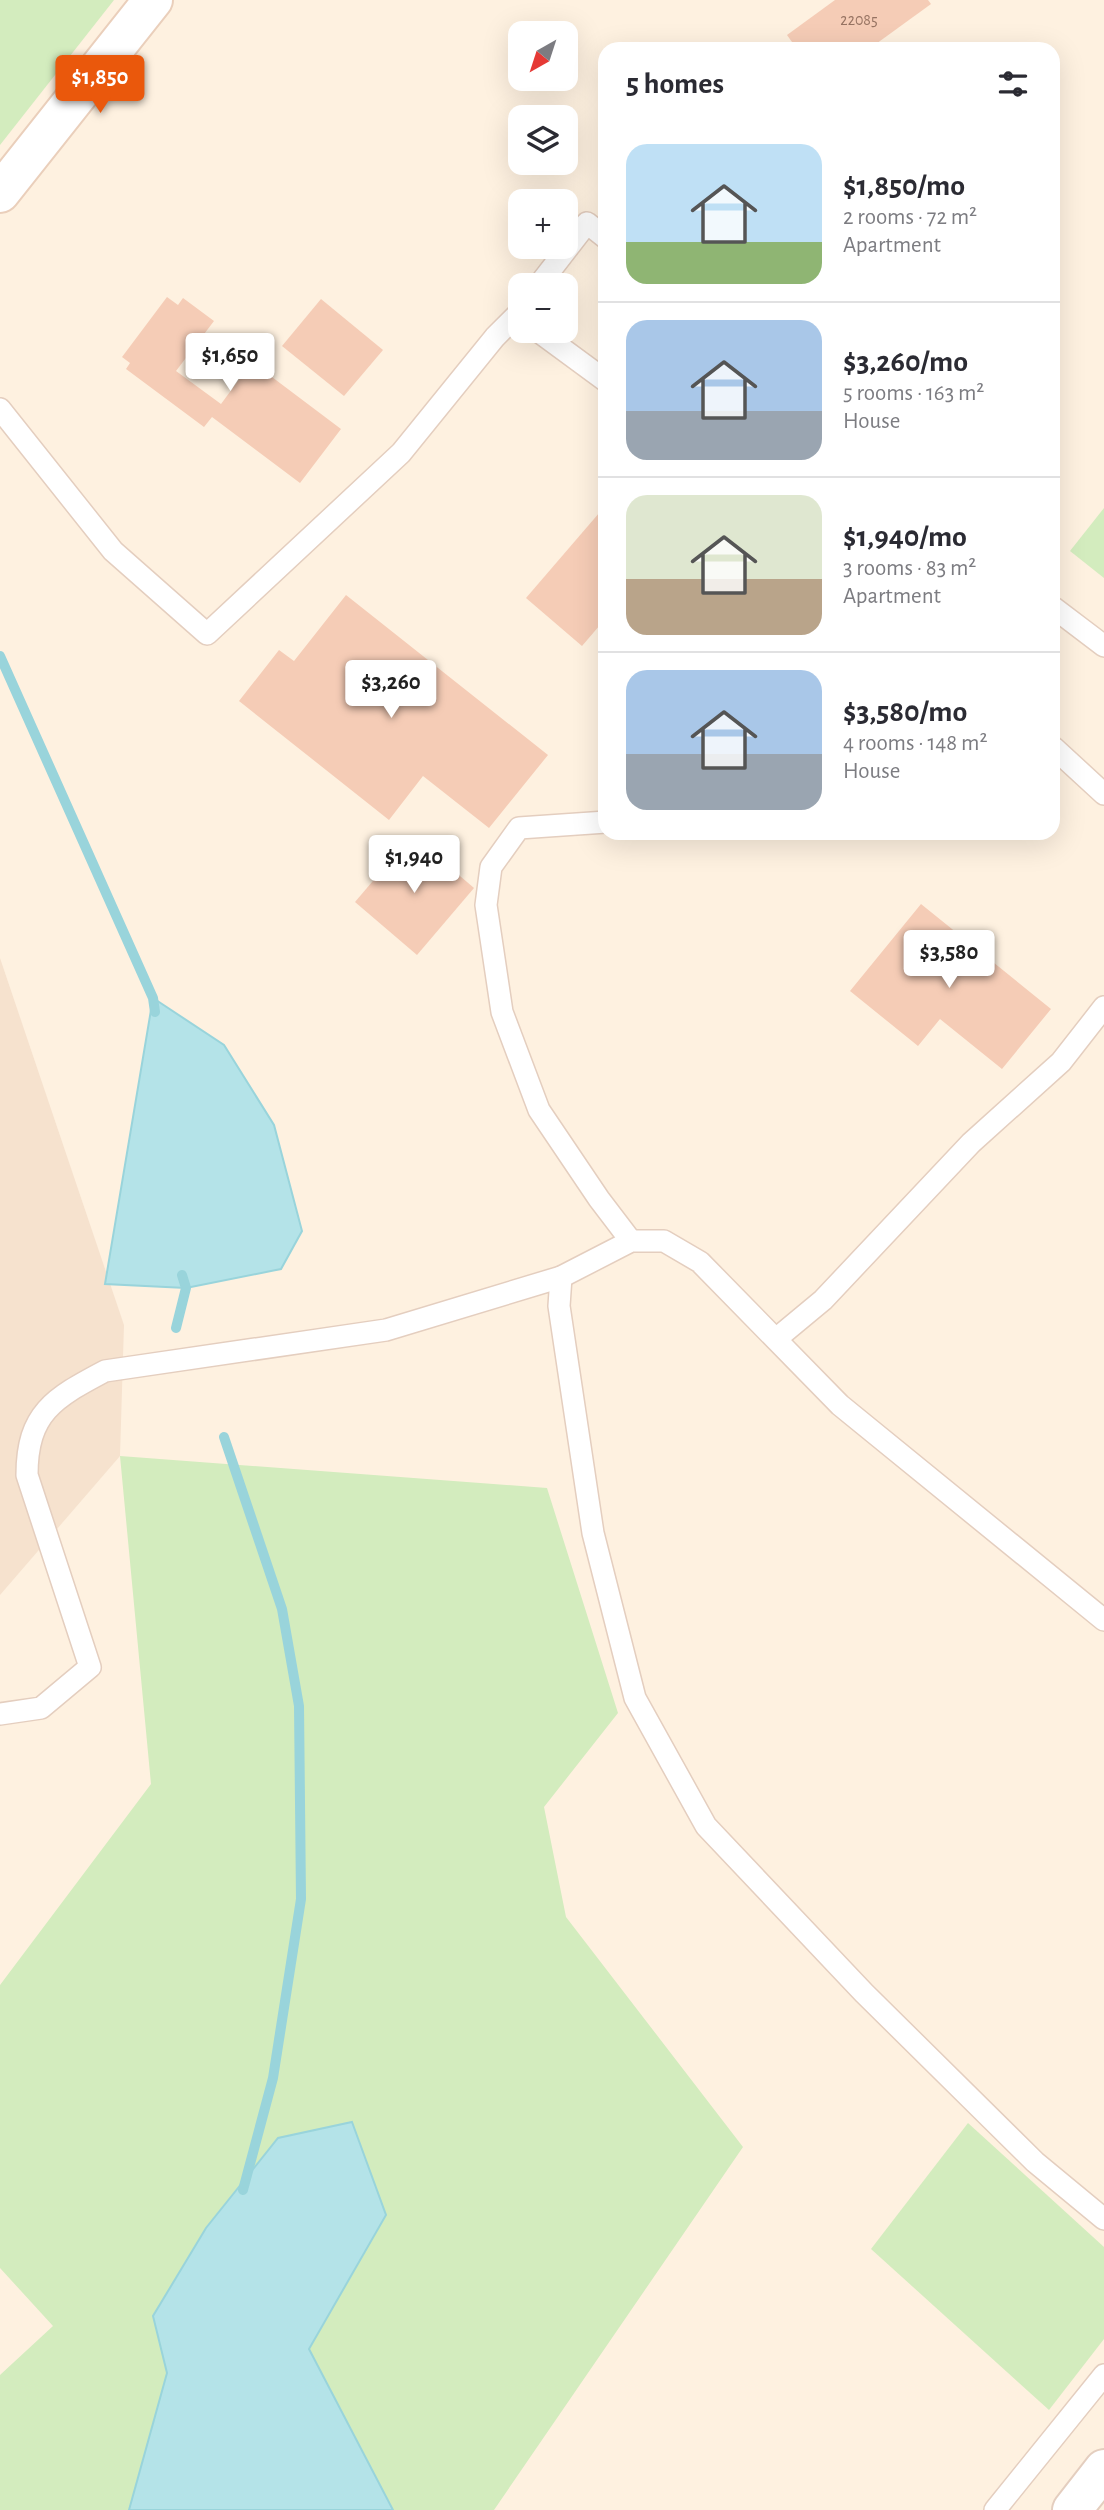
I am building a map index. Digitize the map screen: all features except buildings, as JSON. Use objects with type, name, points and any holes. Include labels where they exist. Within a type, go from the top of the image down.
[{"type":"main road","points":[[0,193],[153,0]]},
{"type":"main road","points":[[1072,2510],[1104,2469]]},
{"type":"lane","points":[[548,273],[587,223],[598,232]]},
{"type":"lane","points":[[0,409],[113,551],[207,634],[401,453],[495,337],[508,325]]},
{"type":"lane","points":[[554,343],[598,375]]},
{"type":"lane","points":[[1060,613],[1104,646]]},
{"type":"lane","points":[[1060,754],[1104,794]]},
{"type":"lane","points":[[598,822],[519,828],[491,867],[486,905],[502,1013],[540,1110],[599,1199],[631,1241]]},
{"type":"lane","points":[[776,1339],[823,1300],[971,1143],[1060,1062],[1104,1007]]},
{"type":"lane","points":[[0,1714],[41,1708],[90,1667],[27,1475],[27,1448],[41,1416],[65,1392],[105,1371],[386,1330],[561,1277],[631,1241],[664,1241],[699,1262],[840,1405],[1104,1620]]},
{"type":"lane","points":[[561,1277],[559,1306],[593,1533],[635,1698],[706,1826],[883,2012],[1035,2162],[1104,2219]]},
{"type":"lane","points":[[995,2510],[1104,2375]]},
{"type":"shaded area","points":[[0,958],[124,1325],[120,1456],[0,1595]]},
{"type":"green space","points":[[0,0],[114,0],[0,145]]},
{"type":"green space","points":[[1104,508],[1104,578],[1070,551]]},
{"type":"green space","points":[[120,1456],[547,1488],[618,1713],[544,1807],[566,1917],[743,2147],[494,2510],[393,2510],[309,2349],[386,2215],[351,2122],[206,2228],[153,2316],[167,2373],[129,2510],[0,2510],[0,2375],[53,2326],[0,2268],[0,1985],[151,1784]]},
{"type":"green space","points":[[968,2123],[1104,2247],[1104,2339],[1049,2410],[871,2249]]},
{"type":"water","points":[[153,998],[224,1045],[274,1125],[302,1231],[281,1269],[186,1288],[105,1284]]},
{"type":"water","points":[[352,2122],[386,2215],[309,2349],[393,2510],[129,2510],[167,2373],[153,2316],[206,2228],[278,2138]]},
{"type":"waterway","points":[[0,656],[153,998],[155,1012]]},
{"type":"waterway","points":[[176,1328],[186,1288],[182,1275]]},
{"type":"waterway","points":[[224,1437],[282,1609],[299,1706],[301,1899],[273,2078],[243,2190]]}]
